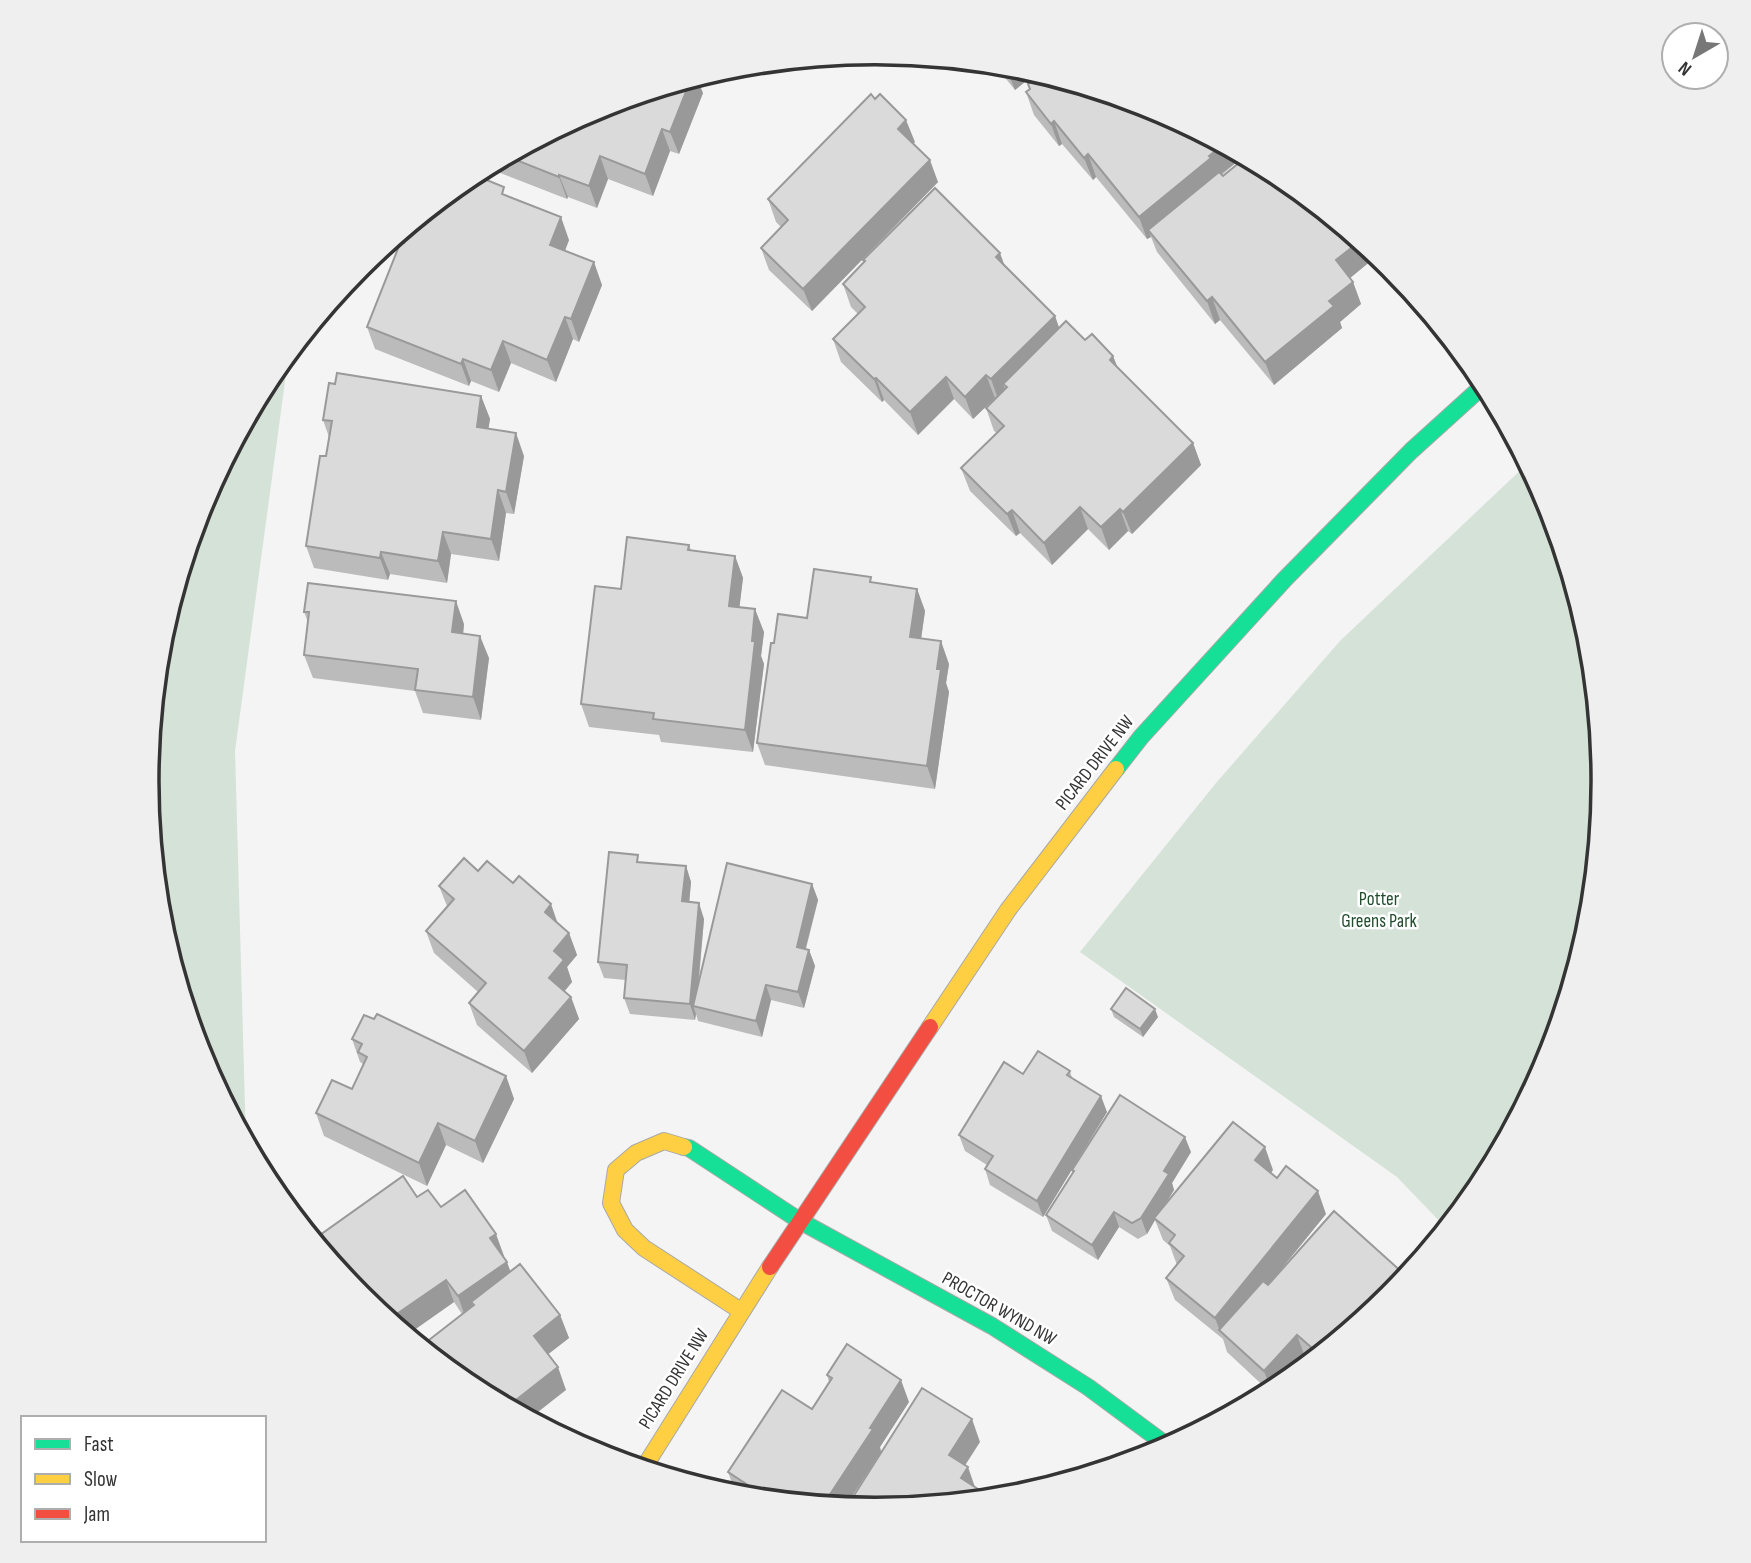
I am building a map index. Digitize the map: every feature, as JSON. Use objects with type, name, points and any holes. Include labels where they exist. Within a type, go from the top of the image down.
[{"type":"street","name":"PICARD DRIVE NW","points":[[648,1461],[741,1311],[1008,909],[1140,737],[1285,579],[1410,451],[1476,392]]},
{"type":"street","points":[[741,1311],[643,1248],[625,1230],[611,1203],[616,1170],[636,1153],[664,1141],[689,1148],[800,1221]]},
{"type":"street","name":"PROCTOR WYND NW","points":[[800,1221],[992,1326],[1088,1387],[1159,1440]]},
{"type":"green space","points":[[286,375],[235,751],[245,1122],[213,1056],[183,967],[165,875],[160,828],[160,735],[173,642],[197,551],[233,464]]},
{"type":"green space","name":"Potter Greens Park","points":[[1521,470],[1538,507],[1568,596],[1586,688],[1592,782],[1586,875],[1568,967],[1538,1056],[1496,1140],[1440,1222],[1397,1177],[1080,952],[1216,783],[1340,641]]},
{"type":"building","points":[[1028,84],[1061,89],[1106,103],[1150,119],[1215,151],[1209,156],[1211,158],[1139,217],[1088,154],[1084,158],[1054,121],[1051,124],[1026,92],[1030,89]]},
{"type":"building","points":[[687,90],[670,132],[662,129],[645,174],[600,156],[589,186],[518,161],[601,119]]},
{"type":"building","points":[[871,94],[875,99],[880,94],[906,120],[898,129],[930,160],[803,289],[761,248],[788,220],[768,199]]},
{"type":"building","points":[[1238,164],[1312,213],[1352,247],[1336,260],[1353,282],[1329,301],[1334,306],[1265,362],[1212,297],[1207,301],[1148,230],[1219,172],[1223,176]]},
{"type":"building","points":[[487,180],[504,187],[502,194],[561,217],[550,245],[594,262],[571,319],[565,317],[547,360],[503,341],[491,370],[463,359],[461,364],[367,327],[399,247],[439,213]]},
{"type":"building","points":[[935,188],[1000,253],[996,257],[1055,316],[991,379],[986,375],[965,397],[946,377],[910,412],[833,339],[865,307],[843,284],[865,261],[863,260]]},
{"type":"building","points":[[1066,321],[1085,340],[1092,334],[1113,356],[1110,360],[1193,443],[1123,512],[1120,509],[1101,527],[1080,507],[1044,543],[1012,510],[1007,514],[961,468],[1004,426],[986,408],[1007,387],[1003,384]]},
{"type":"building","points":[[337,373],[481,396],[477,427],[516,433],[506,492],[498,490],[491,539],[443,532],[438,561],[381,552],[380,558],[306,546],[320,456],[326,456],[332,421],[323,420],[329,383],[335,384]]},
{"type":"building","points":[[627,537],[689,545],[688,550],[735,556],[729,606],[755,609],[752,641],[755,641],[745,730],[653,719],[654,713],[581,704],[595,586],[621,589]]},
{"type":"building","points":[[814,569],[871,577],[870,582],[917,589],[910,637],[941,641],[937,669],[941,669],[927,766],[757,743],[771,643],[774,643],[778,614],[807,618]]},
{"type":"building","points":[[308,583],[456,601],[452,632],[480,636],[473,697],[415,690],[418,669],[304,655],[309,612],[304,612]]},
{"type":"building","points":[[609,852],[638,855],[637,862],[686,866],[682,901],[699,903],[690,1004],[624,998],[627,965],[598,962]]},
{"type":"building","points":[[464,858],[478,871],[487,861],[513,883],[519,876],[551,904],[545,912],[569,933],[554,951],[564,960],[549,978],[571,997],[524,1051],[469,1003],[486,983],[426,931],[454,899],[439,886]]},
{"type":"building","points":[[727,863],[812,884],[797,947],[809,950],[798,992],[766,985],[756,1021],[693,1006]]},
{"type":"building","points":[[1126,988],[1155,1009],[1140,1029],[1111,1009]]},
{"type":"building","points":[[377,1014],[506,1076],[475,1141],[438,1123],[419,1163],[316,1113],[332,1080],[352,1089],[367,1057],[358,1052],[362,1044],[352,1039],[364,1015],[374,1019]]},
{"type":"building","points":[[1038,1051],[1070,1071],[1067,1075],[1101,1096],[1037,1201],[985,1169],[993,1156],[959,1135],[1004,1062],[1023,1074]]},
{"type":"building","points":[[1120,1095],[1185,1137],[1164,1171],[1169,1174],[1141,1218],[1132,1223],[1114,1212],[1092,1245],[1046,1215]]},
{"type":"building","points":[[1233,1122],[1265,1147],[1255,1160],[1277,1178],[1286,1166],[1318,1191],[1215,1318],[1166,1278],[1184,1256],[1169,1243],[1175,1235],[1154,1218]]},
{"type":"building","points":[[403,1176],[417,1197],[428,1190],[441,1207],[465,1190],[496,1234],[490,1238],[507,1262],[458,1296],[446,1280],[397,1314],[321,1234]]},
{"type":"building","points":[[1334,1211],[1399,1270],[1348,1320],[1313,1349],[1297,1335],[1264,1371],[1219,1330],[1263,1281],[1268,1285]]},
{"type":"building","points":[[520,1264],[560,1315],[534,1336],[558,1367],[515,1401],[428,1341],[474,1305],[471,1302]]},
{"type":"building","points":[[847,1344],[901,1380],[828,1497],[750,1486],[728,1472],[782,1390],[812,1409],[832,1378],[827,1375]]},
{"type":"building","points":[[922,1388],[972,1419],[949,1455],[968,1467],[961,1478],[980,1490],[922,1497],[853,1498]]},
{"type":"traffic: fast","points":[[1116,769],[1141,737],[1285,579],[1411,451],[1476,392]]},
{"type":"traffic: fast","points":[[684,1147],[800,1221],[992,1326],[1088,1387],[1159,1440]]},
{"type":"traffic: slow","points":[[930,1027],[1008,910],[1116,769]]},
{"type":"traffic: slow","points":[[684,1147],[664,1141],[636,1153],[616,1170],[611,1203],[625,1230],[644,1248],[741,1311]]},
{"type":"traffic: slow","points":[[648,1461],[770,1267]]},
{"type":"traffic: jam","points":[[770,1267],[930,1027]]}]
